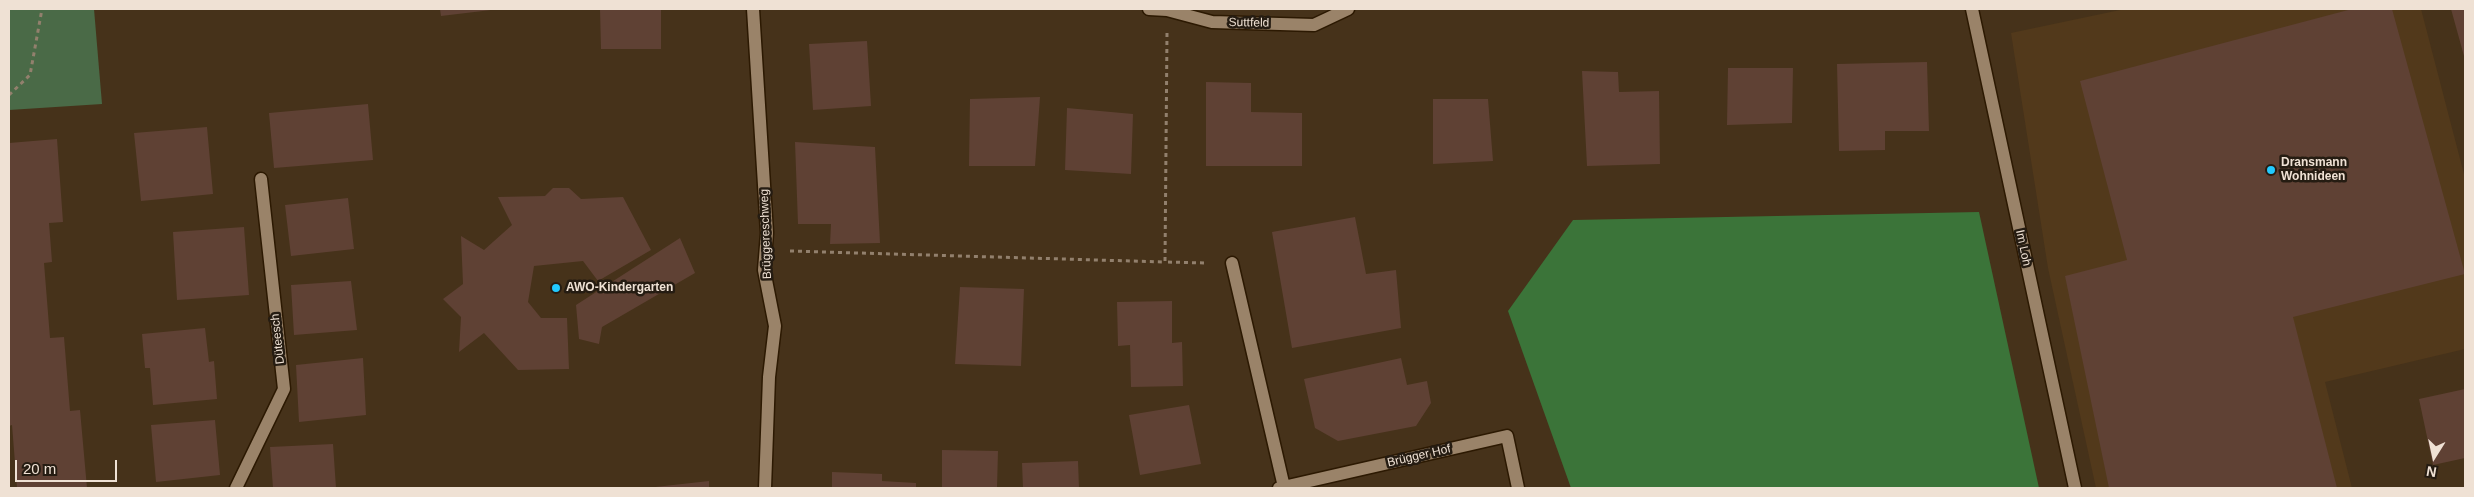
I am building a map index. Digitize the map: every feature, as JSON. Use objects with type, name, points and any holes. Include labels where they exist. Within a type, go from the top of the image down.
[{"type":"street","name":"Brüggereschweg","points":[[754,9],[766,223],[764,270],[775,326],[769,377],[765,488]]},
{"type":"street","name":"Suttfeld","points":[[1149,9],[1167,10],[1212,22],[1314,25],[1348,9]]},
{"type":"street","name":"Im Loh","points":[[1972,9],[2075,488]]},
{"type":"street","name":"Düteesch","points":[[236,488],[284,389],[261,179]]},
{"type":"street","points":[[1232,263],[1281,487]]},
{"type":"street","name":"Brügger Hof","points":[[1281,487],[1507,436],[1518,488]]},
{"type":"path","points":[[9,95],[30,75],[42,9]]},
{"type":"path","points":[[1164,262],[1167,10]]},
{"type":"path","points":[[766,250],[1232,263]]},
{"type":"shaded area","name":"Dransmann Wohnideen","points":[[2125,9],[2421,9],[2465,178],[2465,349],[2325,382],[2352,488],[2096,488],[2048,268],[2011,33]]},
{"type":"green space","points":[[9,9],[94,9],[102,104],[9,110]]},
{"type":"green space","points":[[1979,212],[2039,488],[1571,488],[1508,311],[1573,220]]},
{"type":"building","points":[[440,9],[491,9],[491,10],[441,16]]},
{"type":"building","points":[[600,9],[661,9],[661,49],[601,49]]},
{"type":"building","name":"Dransmann Wohnideen","points":[[2352,9],[2392,9],[2465,274],[2293,317],[2337,488],[2109,488],[2065,276],[2127,260],[2080,81]]},
{"type":"building","points":[[2451,9],[2465,9],[2465,56],[2464,56]]},
{"type":"building","points":[[867,41],[871,106],[813,110],[809,44]]},
{"type":"building","points":[[1927,62],[1929,131],[1885,131],[1885,150],[1839,151],[1837,64]]},
{"type":"building","points":[[1728,68],[1793,68],[1792,123],[1727,125]]},
{"type":"building","points":[[1582,71],[1618,72],[1619,92],[1659,91],[1660,164],[1587,166]]},
{"type":"building","points":[[1206,82],[1251,83],[1251,112],[1302,113],[1302,166],[1206,166]]},
{"type":"building","points":[[1040,97],[1035,166],[969,166],[970,99]]},
{"type":"building","points":[[1433,99],[1488,99],[1493,161],[1433,164]]},
{"type":"building","points":[[368,104],[373,160],[274,168],[269,113]]},
{"type":"building","points":[[1067,108],[1133,114],[1131,174],[1065,170]]},
{"type":"building","points":[[207,127],[213,194],[141,201],[134,133]]},
{"type":"building","points":[[57,139],[63,222],[49,223],[52,262],[44,263],[50,338],[64,337],[70,411],[80,410],[87,488],[17,488],[12,425],[9,426],[9,143]]},
{"type":"building","points":[[795,142],[875,147],[880,243],[830,244],[831,224],[798,224]]},
{"type":"building","points":[[553,188],[569,188],[581,199],[623,197],[651,250],[598,281],[583,261],[534,266],[528,302],[541,318],[567,318],[569,369],[518,370],[484,333],[459,352],[461,317],[443,299],[463,284],[461,236],[484,250],[512,225],[498,197],[545,196]]},
{"type":"building","points":[[348,198],[354,249],[291,256],[285,205]]},
{"type":"building","points":[[1355,217],[1366,274],[1396,270],[1401,328],[1292,348],[1272,232]]},
{"type":"building","points":[[244,227],[249,295],[177,300],[173,232]]},
{"type":"building","points":[[680,238],[695,273],[602,327],[599,344],[579,339],[576,305]]},
{"type":"building","points":[[351,281],[357,330],[294,335],[291,285]]},
{"type":"building","points":[[960,287],[1024,289],[1021,366],[955,364]]},
{"type":"building","points":[[1172,301],[1172,343],[1182,342],[1183,386],[1131,387],[1130,345],[1118,346],[1117,302]]},
{"type":"building","points":[[205,328],[209,362],[214,361],[217,399],[153,405],[150,368],[145,368],[142,334]]},
{"type":"building","points":[[363,358],[366,415],[299,422],[296,365]]},
{"type":"building","points":[[1401,358],[1407,385],[1427,381],[1431,403],[1416,426],[1338,441],[1315,428],[1304,379]]},
{"type":"building","points":[[2465,389],[2465,458],[2433,465],[2419,399]]},
{"type":"building","points":[[1189,405],[1201,464],[1140,475],[1129,415]]},
{"type":"building","points":[[215,420],[220,475],[156,482],[151,425]]},
{"type":"building","points":[[333,444],[336,488],[273,488],[270,447]]},
{"type":"building","points":[[942,450],[998,451],[997,488],[942,488]]},
{"type":"building","points":[[1078,461],[1079,488],[1023,488],[1022,463]]},
{"type":"building","points":[[832,472],[882,474],[882,481],[916,483],[916,488],[832,488]]},
{"type":"building","points":[[709,481],[709,488],[655,488],[655,487]]},
{"type":"place","name":"Dransmann Wohnideen","points":[[2271,170]]},
{"type":"place","name":"AWO-Kindergarten","points":[[556,288]]}]
